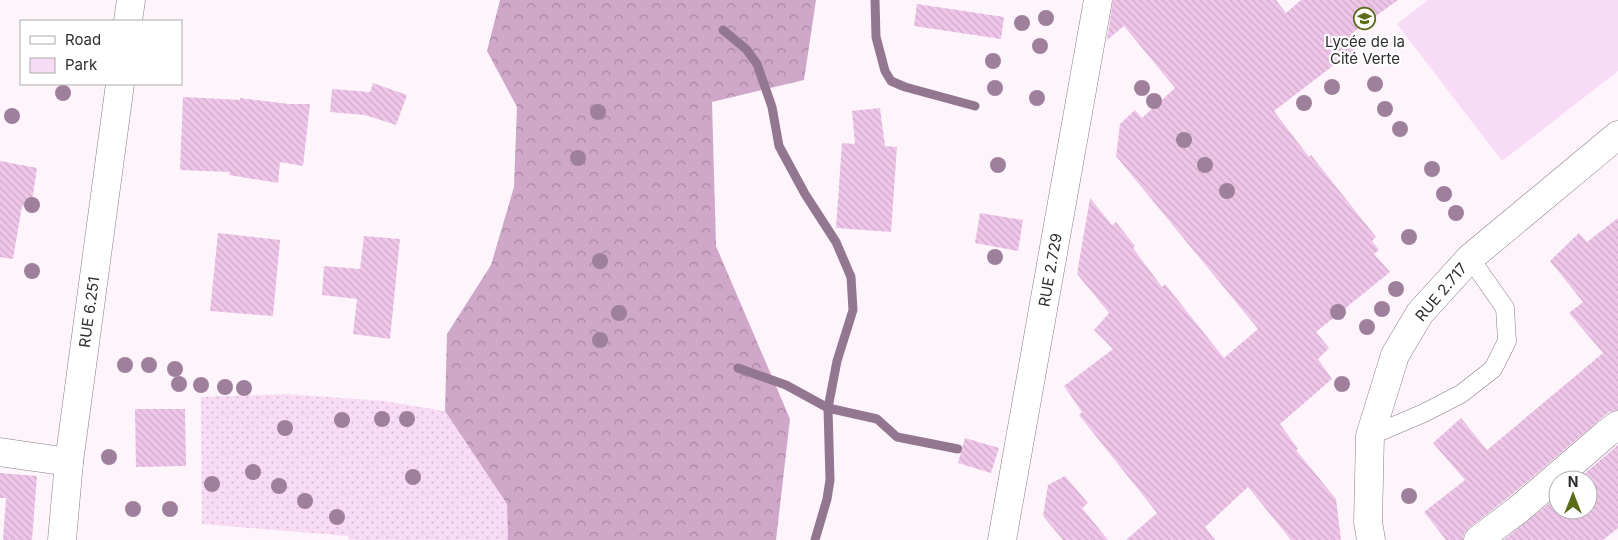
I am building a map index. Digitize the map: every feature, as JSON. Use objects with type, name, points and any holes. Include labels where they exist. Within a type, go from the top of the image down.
[{"type":"street","points":[[128,20],[131,0]]},
{"type":"street","name":"RUE 2.729","points":[[1002,540],[1098,0]]},
{"type":"street","name":"RUE 6.251","points":[[62,540],[69,462],[120,85]]},
{"type":"street","name":"RUE 2.717","points":[[1371,540],[1368,522],[1370,436],[1395,355],[1420,313],[1470,258],[1618,136]]},
{"type":"street","points":[[1478,540],[1519,509],[1618,425]]},
{"type":"street","points":[[0,452],[69,462]]},
{"type":"lane","points":[[1370,436],[1424,413],[1461,394],[1493,369],[1507,341],[1505,308],[1470,258]]},
{"type":"green space","points":[[500,0],[816,0],[804,80],[712,102],[716,246],[790,419],[776,540],[508,540],[507,504],[445,411],[447,334],[491,265],[514,187],[517,107],[487,51]]},
{"type":"green space","points":[[1428,0],[1618,0],[1618,71],[1502,161],[1397,24]]},
{"type":"green space","points":[[286,394],[384,401],[445,411],[507,504],[508,540],[350,540],[348,536],[202,524],[201,397]]},
{"type":"building","points":[[1113,0],[1276,0],[1286,13],[1301,0],[1398,0],[1351,34],[1360,45],[1274,111],[1309,157],[1311,155],[1376,237],[1372,241],[1379,250],[1374,254],[1390,272],[1316,332],[1329,348],[1318,359],[1332,379],[1280,424],[1298,449],[1296,450],[1336,499],[1341,540],[1291,540],[1248,487],[1205,527],[1215,540],[1126,540],[1157,513],[1079,415],[1082,412],[1064,386],[1113,349],[1094,330],[1109,313],[1077,274],[1090,198],[1112,225],[1116,222],[1135,246],[1133,248],[1162,287],[1165,284],[1224,358],[1258,329],[1116,156],[1120,124],[1135,110],[1142,118],[1175,88],[1124,26],[1107,40]]},
{"type":"building","points":[[917,4],[1004,17],[1001,39],[914,26]]},
{"type":"building","points":[[373,83],[407,95],[396,125],[365,115],[330,112],[332,89],[370,92]]},
{"type":"building","points":[[183,97],[240,100],[240,98],[289,104],[310,104],[303,166],[280,162],[278,183],[229,175],[230,172],[180,170]]},
{"type":"building","points":[[880,108],[885,146],[897,147],[891,232],[836,228],[842,143],[855,144],[852,111]]},
{"type":"building","points":[[0,161],[37,168],[31,209],[22,206],[13,259],[0,257]]},
{"type":"building","points":[[980,213],[1023,220],[1018,251],[975,243]]},
{"type":"building","points":[[1618,218],[1618,410],[1609,412],[1509,497],[1469,528],[1464,534],[1463,540],[1446,540],[1424,512],[1465,480],[1433,443],[1461,418],[1487,450],[1603,353],[1569,313],[1583,302],[1550,261],[1579,233],[1587,242]]},
{"type":"building","points":[[218,233],[280,240],[273,316],[210,311]]},
{"type":"building","points":[[364,236],[400,239],[390,339],[353,334],[357,299],[322,295],[324,266],[360,269]]},
{"type":"building","points":[[135,409],[185,409],[186,466],[136,467]]},
{"type":"building","points":[[965,438],[999,448],[991,473],[958,463]]},
{"type":"building","points":[[1618,445],[1618,528],[1603,540],[1504,540],[1548,504],[1548,520],[1598,520],[1598,470],[1589,470]]},
{"type":"building","points":[[0,473],[37,476],[32,540],[3,540],[6,498],[0,498]]},
{"type":"building","points":[[1065,476],[1088,503],[1082,508],[1108,540],[1063,540],[1043,516],[1048,485]]},
{"type":"waterway","points":[[875,0],[876,37],[885,71],[891,81],[905,87],[975,106]]},
{"type":"waterway","points":[[723,30],[746,49],[757,64],[772,107],[779,146],[805,194],[836,242],[851,277],[853,310],[837,361],[828,408],[830,480],[827,499],[815,540]]},
{"type":"waterway","points":[[738,368],[786,385],[828,408],[877,419],[897,437],[958,449]]},
{"type":"place","name":"Lycée de la Cité Verte","points":[[1365,18]]}]
